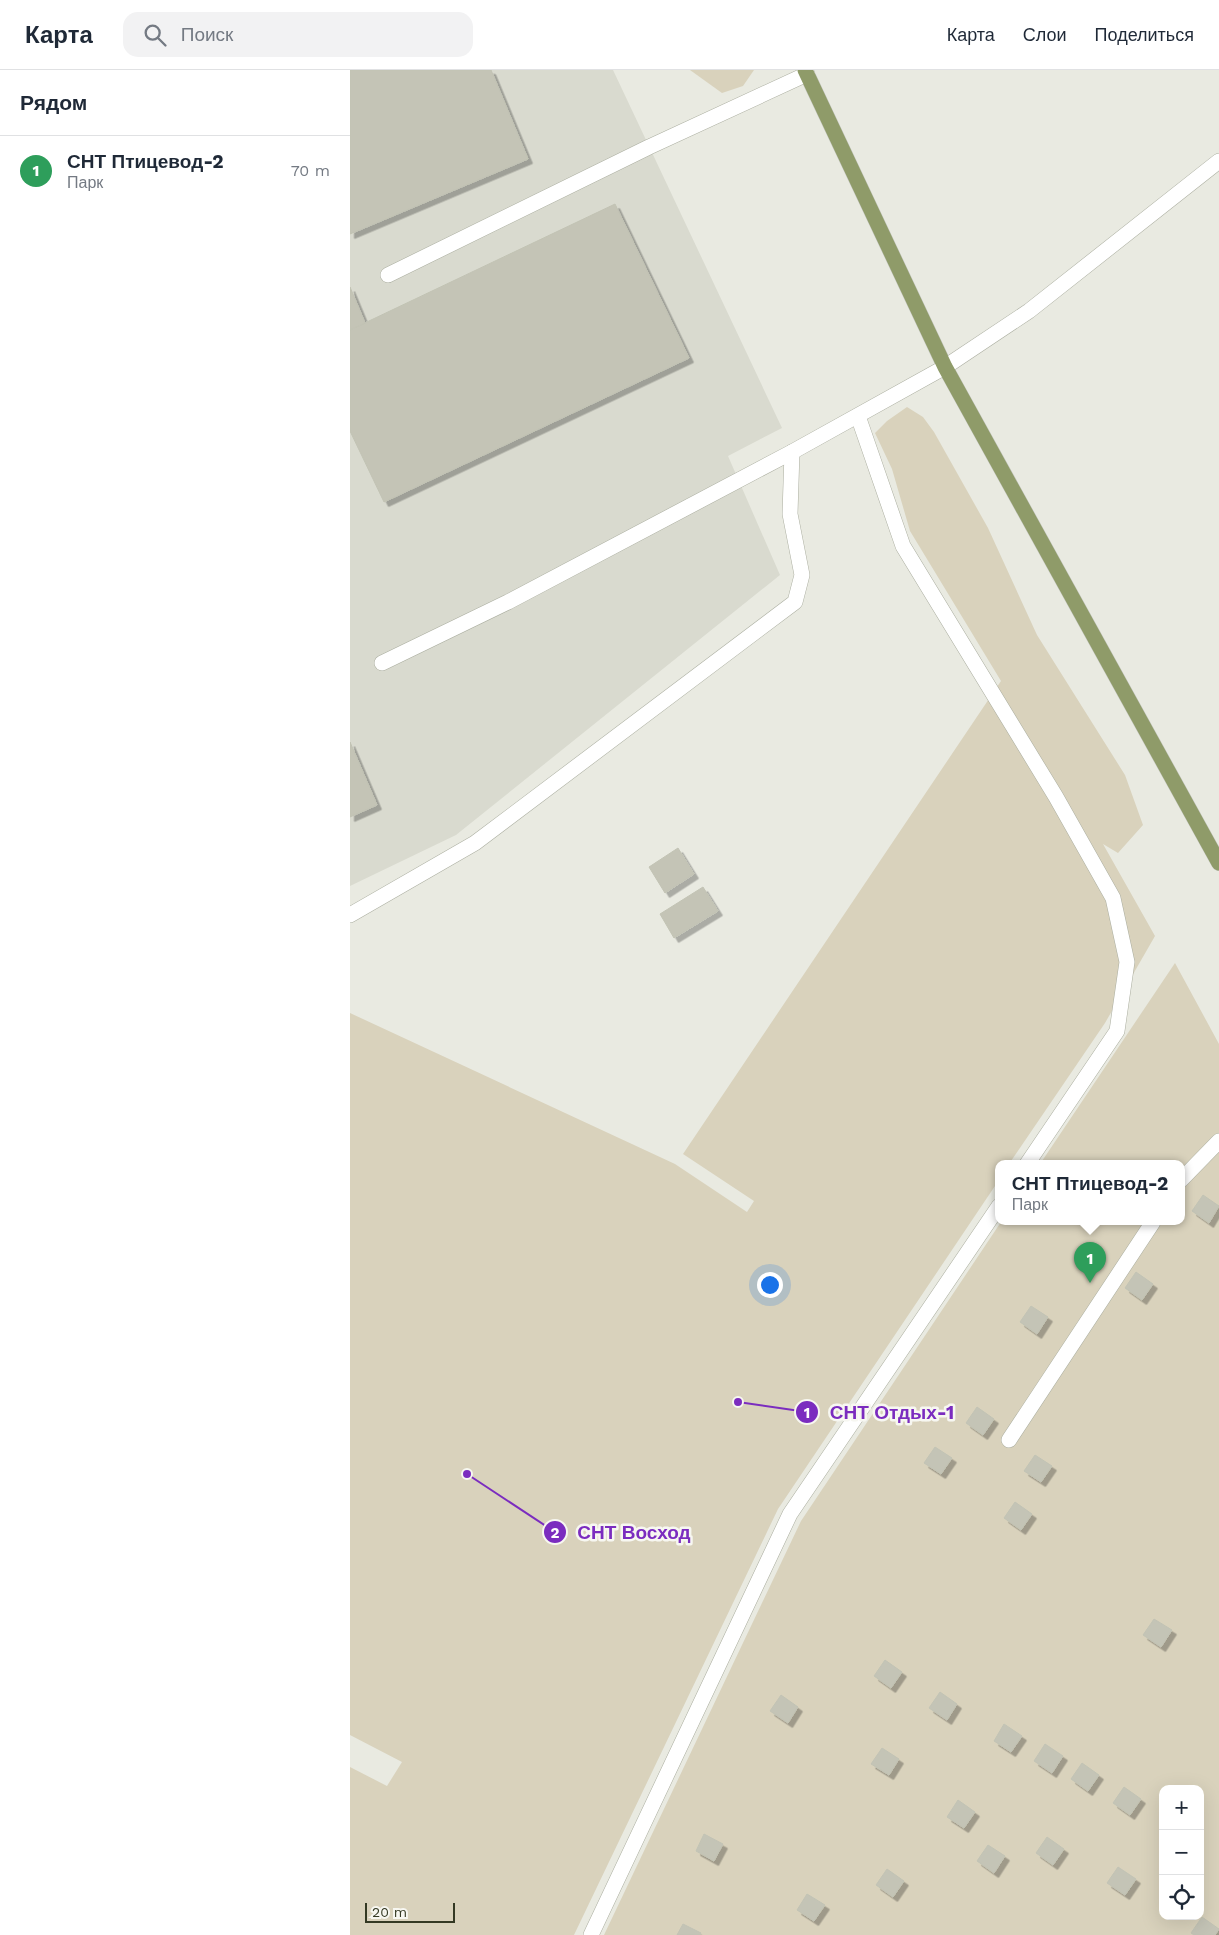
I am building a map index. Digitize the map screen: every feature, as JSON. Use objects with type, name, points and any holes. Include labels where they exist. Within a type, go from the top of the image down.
[{"type":"main road","points":[[806,72],[945,367],[1219,863]]},
{"type":"street","points":[[388,275],[806,72]]},
{"type":"street","points":[[382,663],[508,602],[792,452],[945,367],[1029,311],[1219,161]]},
{"type":"street","points":[[858,416],[903,546],[1056,796],[1113,898],[1128,962],[1117,1031],[1030,1160]]},
{"type":"street","points":[[350,915],[475,843],[795,602],[802,575],[790,514],[792,452]]},
{"type":"street","points":[[1185,1176],[1219,1141]]},
{"type":"street","points":[[591,1935],[790,1514],[995,1212]]},
{"type":"street","points":[[1009,1440],[1151,1225]]},
{"type":"shaded area","points":[[350,70],[613,70],[782,428],[728,456],[780,575],[456,835],[350,886]]},
{"type":"shaded area","points":[[690,70],[754,70],[743,86],[722,93]]},
{"type":"shaded area","points":[[907,407],[923,417],[934,432],[988,528],[1037,635],[1125,775],[1143,825],[1118,853],[1103,844],[1155,936],[1105,1023],[1012,1160],[995,1160],[995,1186],[778,1509],[574,1935],[350,1935],[350,1767],[387,1786],[402,1762],[350,1735],[350,1013],[675,1164],[747,1212],[754,1201],[683,1154],[1001,681],[910,531],[892,469],[875,433],[887,421]]},
{"type":"shaded area","points":[[1175,963],[1219,1044],[1219,1935],[604,1935],[801,1521],[999,1225],[1185,1225],[1185,1160],[1043,1160]]},
{"type":"building","points":[[350,70],[491,70],[528,159],[350,234]]},
{"type":"building","points":[[615,204],[689,358],[384,502],[350,431],[350,330]]},
{"type":"building","points":[[350,287],[365,323],[350,330]]},
{"type":"building","points":[[350,742],[377,805],[350,817]]},
{"type":"building","points":[[678,848],[694,874],[665,893],[649,867]]},
{"type":"building","points":[[703,887],[718,911],[674,938],[660,914]]},
{"type":"building","points":[[1203,1195],[1219,1206],[1209,1223],[1192,1211]]},
{"type":"building","points":[[1136,1272],[1153,1284],[1142,1300],[1125,1288]]},
{"type":"building","points":[[1031,1306],[1048,1317],[1037,1334],[1020,1322]]},
{"type":"building","points":[[977,1407],[994,1419],[983,1435],[966,1423]]},
{"type":"building","points":[[935,1447],[952,1458],[941,1474],[924,1463]]},
{"type":"building","points":[[1035,1455],[1052,1466],[1041,1482],[1024,1471]]},
{"type":"building","points":[[1015,1502],[1032,1514],[1021,1530],[1004,1518]]},
{"type":"building","points":[[1154,1619],[1172,1630],[1161,1647],[1143,1635]]},
{"type":"building","points":[[885,1660],[902,1672],[891,1688],[874,1676]]},
{"type":"building","points":[[940,1692],[957,1704],[947,1720],[929,1708]]},
{"type":"building","points":[[781,1695],[798,1707],[788,1723],[770,1711]]},
{"type":"building","points":[[1004,1724],[1022,1736],[1011,1752],[994,1741]]},
{"type":"building","points":[[1045,1744],[1063,1756],[1052,1773],[1034,1761]]},
{"type":"building","points":[[882,1748],[899,1759],[889,1775],[871,1764]]},
{"type":"building","points":[[1082,1763],[1099,1775],[1088,1791],[1071,1779]]},
{"type":"building","points":[[1124,1787],[1141,1799],[1130,1815],[1113,1803]]},
{"type":"building","points":[[958,1800],[975,1812],[964,1828],[947,1817]]},
{"type":"building","points":[[704,1834],[723,1844],[714,1861],[696,1851]]},
{"type":"building","points":[[1047,1837],[1064,1849],[1053,1865],[1036,1853]]},
{"type":"building","points":[[988,1845],[1005,1856],[994,1873],[977,1861]]},
{"type":"building","points":[[1118,1867],[1136,1879],[1125,1895],[1107,1883]]},
{"type":"building","points":[[887,1869],[904,1881],[893,1897],[876,1885]]},
{"type":"building","points":[[807,1894],[825,1905],[814,1921],[797,1910]]},
{"type":"building","points":[[1204,1918],[1219,1929],[1215,1935],[1194,1935],[1191,1933],[1200,1920]]},
{"type":"building","points":[[683,1924],[701,1933],[700,1935],[677,1935]]},
{"type":"place","name":"СНТ Птицевод-2","points":[[1090,1283]]},
{"type":"place","name":"СНТ Отдых-1","points":[[738,1402]]},
{"type":"place","name":"СНТ Восход","points":[[467,1474]]}]
